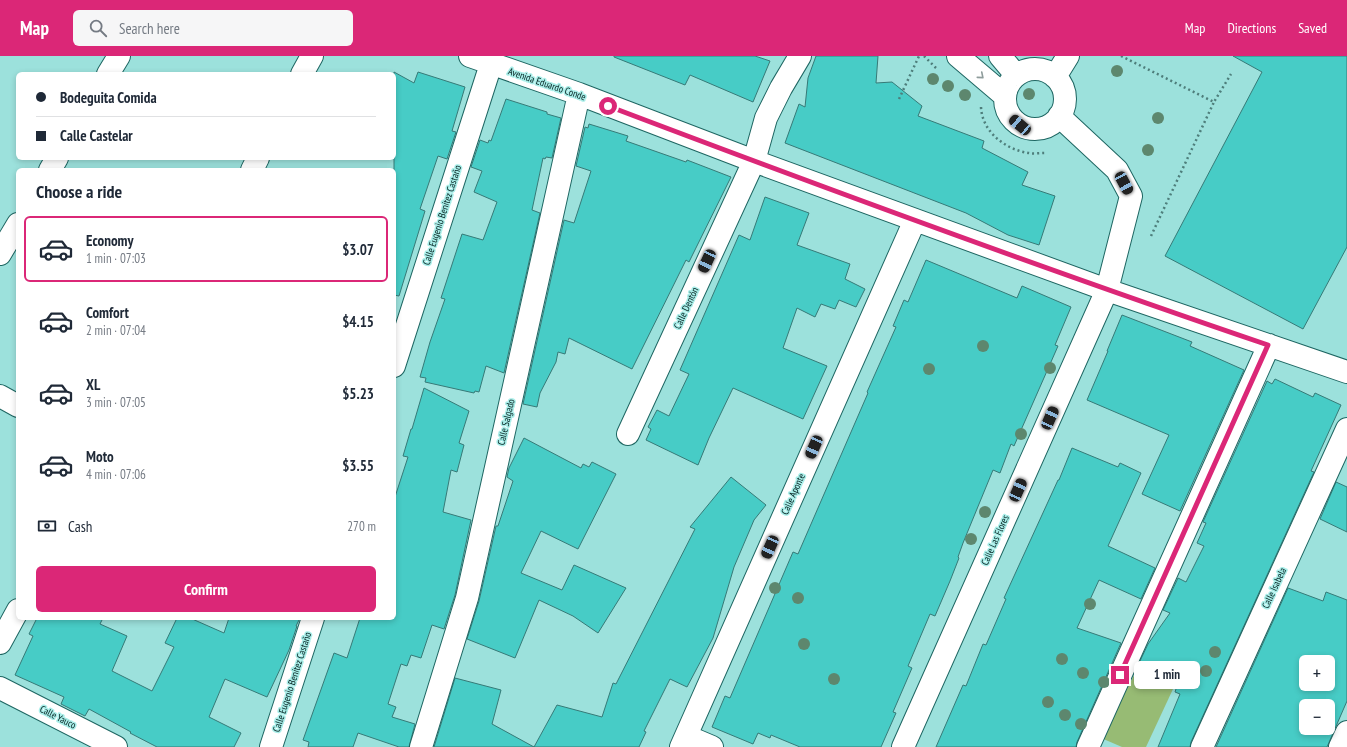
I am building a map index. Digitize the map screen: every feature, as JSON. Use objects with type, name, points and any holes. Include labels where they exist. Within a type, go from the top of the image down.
[{"type":"street","points":[[109,72],[119,56]]},
{"type":"street","points":[[303,72],[312,56]]},
{"type":"street","name":"Avenida Eduardo Conde","points":[[470,56],[579,94],[754,161],[1107,290],[1347,372]]},
{"type":"street","name":"Calle Dentón","points":[[628,434],[754,161],[766,118],[781,88],[800,56]]},
{"type":"street","points":[[958,56],[1005,96]]},
{"type":"street","points":[[1000,56],[1016,75]]},
{"type":"street","points":[[1055,77],[1068,56]]},
{"type":"street","name":"Calle Eugenio Benítez Castaño","points":[[396,360],[491,64]]},
{"type":"street","points":[[1039,69],[1050,73],[1059,80],[1064,91],[1065,103],[1062,114],[1054,123],[1044,128],[1032,129],[1020,125],[1011,118],[1006,107],[1005,96],[1008,84],[1016,75],[1027,70],[1039,69]]},
{"type":"street","name":"Calle Salgado","points":[[421,747],[467,598],[579,94]]},
{"type":"street","name":"Calle Las Flores","points":[[903,747],[1107,290],[1130,196],[1117,170],[1059,116]]},
{"type":"street","name":"Calle Aponte","points":[[683,741],[915,220]]},
{"type":"street","points":[[0,254],[16,227]]},
{"type":"street","points":[[1088,747],[1268,345]]},
{"type":"street","points":[[0,396],[16,405]]},
{"type":"street","name":"Calle Isabela","points":[[1202,747],[1347,429]]},
{"type":"street","points":[[0,643],[16,614]]},
{"type":"street","name":"Calle Eugenio Benítez Castaño","points":[[272,747],[312,620]]},
{"type":"street","name":"Calle Yauco","points":[[0,688],[116,747]]},
{"type":"street","points":[[1340,747],[1347,732]]},
{"type":"street","points":[[683,741],[712,747]]},
{"type":"path","points":[[899,100],[919,56]]},
{"type":"path","points":[[1121,56],[1214,102]]},
{"type":"path","points":[[1151,236],[1214,102],[1231,74]]},
{"type":"green space","points":[[1140,664],[1173,689],[1146,747],[1122,747],[1101,738]]},
{"type":"building","points":[[614,56],[755,56],[770,61],[753,102],[690,75],[685,85]]},
{"type":"building","points":[[816,56],[878,56],[876,83],[892,82],[922,106],[918,116],[984,141],[982,148],[1028,172],[1022,185],[1055,196],[1039,245],[1008,235],[966,213],[785,143],[799,104],[805,107],[808,78]]},
{"type":"building","points":[[1233,56],[1347,56],[1347,247],[1303,329],[1165,256],[1262,72]]},
{"type":"building","points":[[418,72],[465,87],[452,131],[456,132],[447,159],[438,156],[420,209],[425,211],[399,296],[396,295],[396,168],[394,168],[394,160],[396,160],[396,73],[414,83]]},
{"type":"building","points":[[506,99],[561,118],[552,158],[543,158],[532,210],[540,213],[504,373],[486,366],[479,392],[475,391],[474,393],[425,382],[426,378],[420,377],[445,299],[441,298],[462,234],[483,240],[497,202],[474,192],[482,171],[471,167],[480,140],[488,143],[489,140],[491,141]]},
{"type":"building","points":[[589,124],[628,136],[626,141],[686,162],[687,160],[731,177],[689,262],[686,260],[632,369],[569,338],[565,354],[558,352],[556,362],[540,393],[537,407],[523,404],[564,220],[574,223],[591,171],[576,166],[585,127],[588,128]]},
{"type":"building","points":[[765,197],[809,213],[797,245],[850,264],[845,279],[865,289],[856,307],[839,300],[835,309],[821,304],[815,317],[797,308],[783,348],[827,366],[803,419],[733,388],[698,465],[646,440],[651,429],[648,427],[657,410],[669,416],[689,374],[680,370],[739,235],[750,240]]},
{"type":"building","points":[[926,260],[1017,298],[1022,286],[1071,307],[1055,345],[1058,346],[1014,446],[1011,444],[1000,473],[993,470],[935,616],[930,614],[908,666],[912,668],[893,712],[896,713],[881,747],[800,747],[771,735],[770,738],[758,733],[753,744],[712,727],[725,696],[730,698],[793,552],[798,554],[896,327],[893,326],[904,300],[908,302]]},
{"type":"building","points":[[1122,315],[1192,342],[1190,346],[1244,370],[1180,511],[1142,494],[1169,435],[1087,400]]},
{"type":"building","points":[[1275,379],[1313,397],[1315,393],[1341,405],[1311,471],[1314,472],[1190,747],[1158,747],[1180,694],[1175,692],[1177,686],[1140,661],[1148,644],[1170,613],[1163,610],[1178,578],[1186,582],[1204,546],[1197,543],[1206,523],[1203,522],[1267,381],[1272,384]]},
{"type":"building","points":[[424,388],[469,411],[459,443],[464,445],[457,472],[451,470],[443,512],[471,520],[455,595],[444,629],[432,625],[421,658],[411,655],[407,666],[401,664],[388,704],[396,707],[392,717],[415,724],[409,747],[399,747],[358,733],[353,747],[308,747],[309,742],[303,740],[334,653],[347,658],[359,620],[396,620],[396,494],[408,457],[403,456]]},
{"type":"building","points":[[524,438],[581,468],[583,464],[589,467],[592,462],[616,474],[578,549],[541,531],[521,573],[562,590],[574,565],[626,588],[598,633],[573,616],[539,600],[515,658],[467,639],[479,601],[496,526],[498,526],[513,481],[507,477],[509,468]]},
{"type":"building","points":[[1072,448],[1118,467],[1120,463],[1141,473],[1108,546],[1155,568],[1141,599],[1099,580],[1077,628],[1121,643],[1076,747],[936,747],[963,685],[966,686],[983,644],[986,645],[1006,599],[1004,598],[1059,480]]},
{"type":"building","points":[[731,477],[766,505],[754,520],[734,567],[713,638],[687,687],[670,679],[644,731],[646,732],[639,747],[534,747],[557,705],[602,717],[613,683],[616,684],[695,529],[690,527]]},
{"type":"building","points":[[1336,482],[1347,487],[1347,532],[1320,519]]},
{"type":"building","points":[[1288,588],[1323,601],[1326,592],[1347,600],[1347,701],[1335,729],[1335,699],[1299,699],[1299,735],[1332,735],[1327,747],[1216,747]]},
{"type":"building","points":[[36,620],[102,620],[100,624],[127,636],[112,671],[152,691],[174,647],[165,643],[176,620],[195,620],[224,633],[228,620],[299,620],[289,650],[267,697],[225,679],[209,717],[241,733],[234,747],[157,747],[89,709],[85,716],[61,704],[64,697],[15,675],[33,636],[29,634]]},
{"type":"building","points":[[455,678],[501,690],[492,724],[534,747],[434,747]]},
{"type":"route","points":[[608,106],[783,172],[1107,290],[1268,345],[1120,675]]}]
